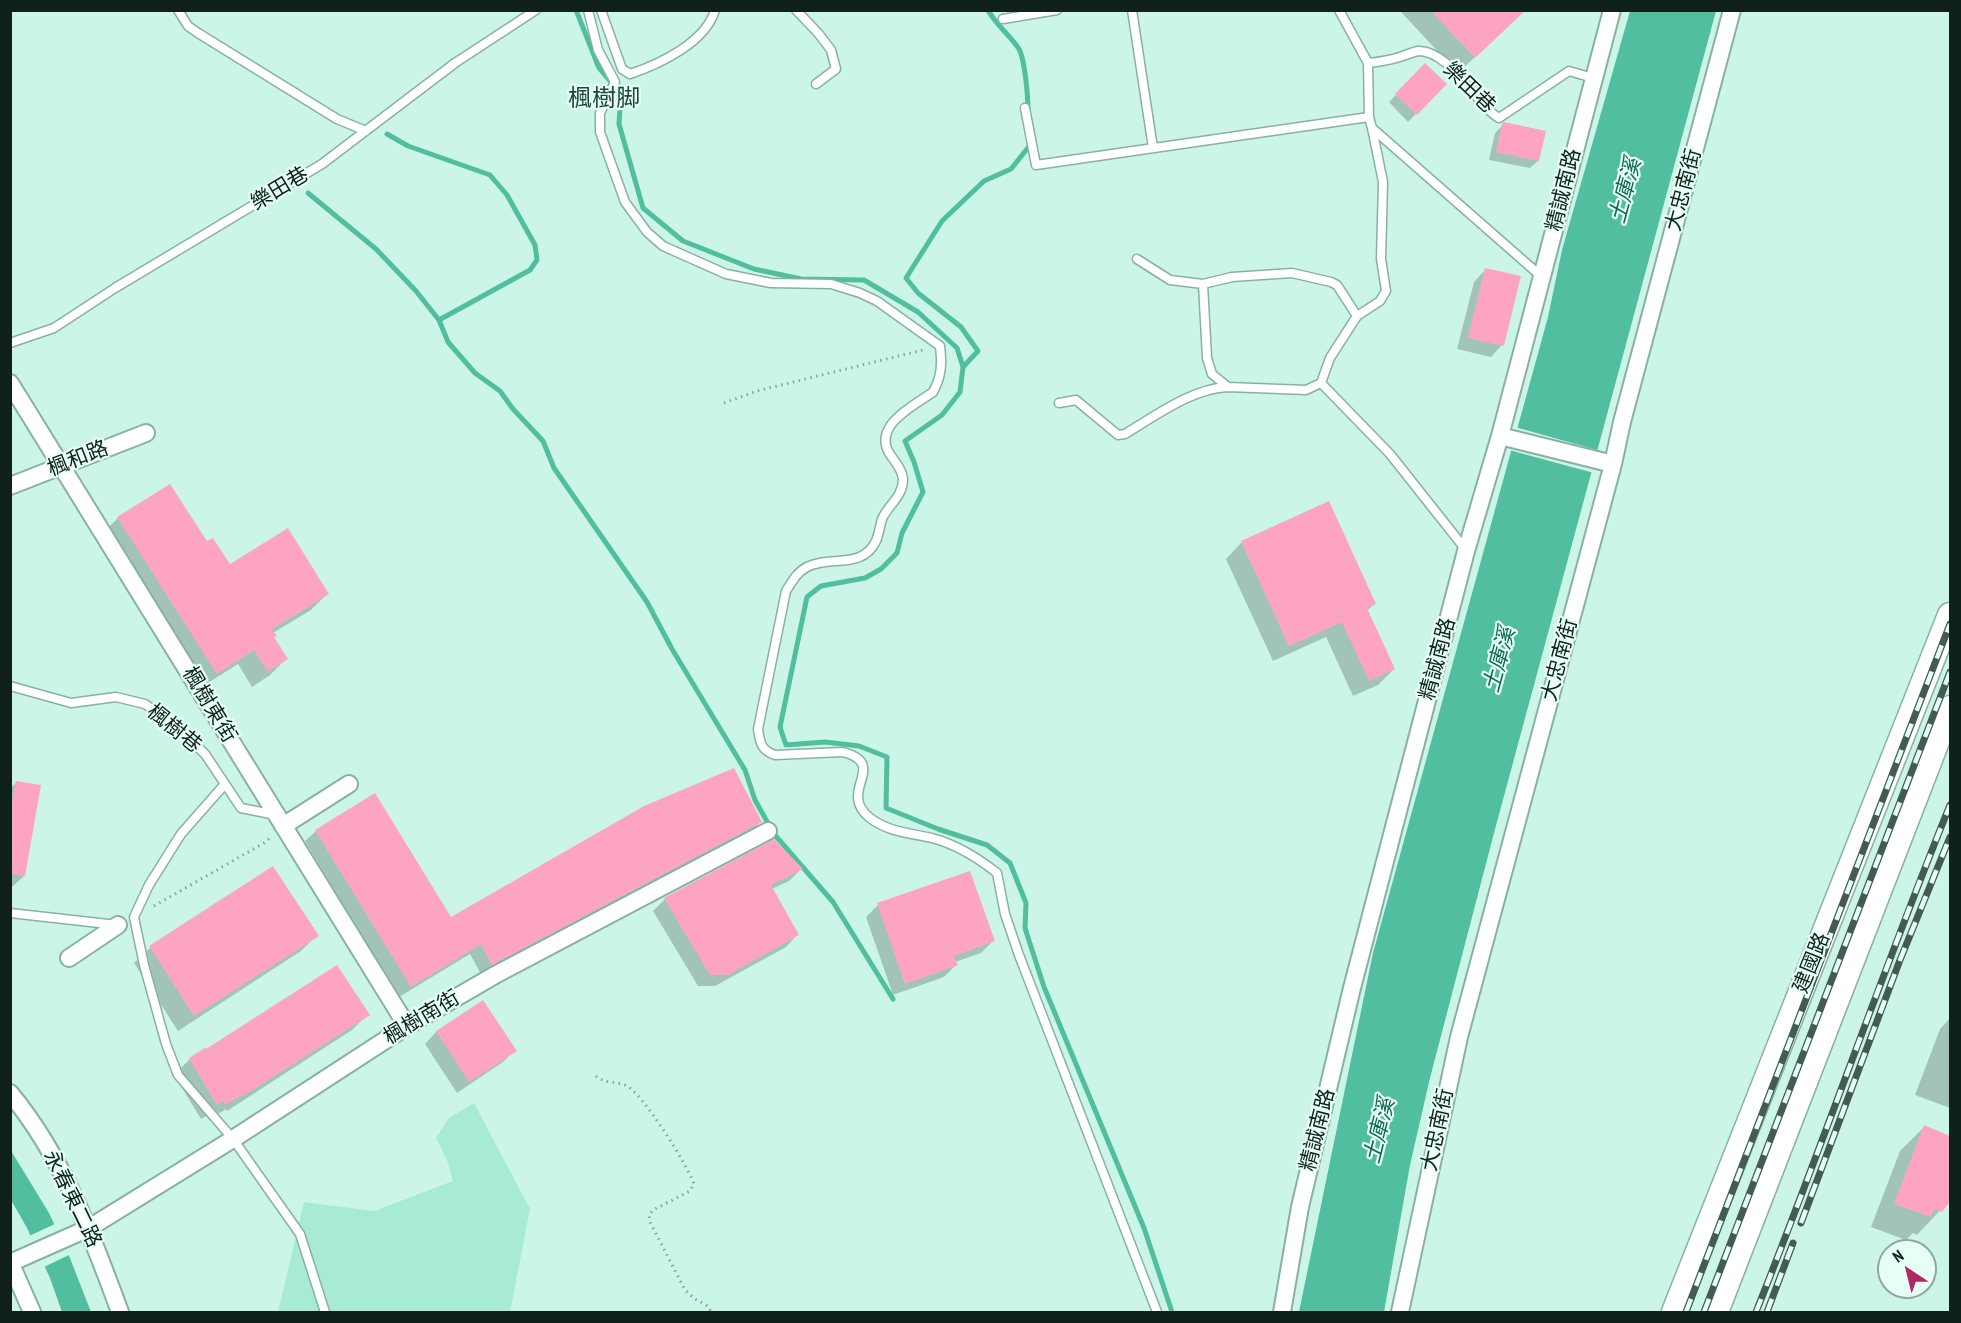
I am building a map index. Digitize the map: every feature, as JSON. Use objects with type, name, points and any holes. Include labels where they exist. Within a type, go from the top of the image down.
[{"type":"main road","name":"建國路","points":[[1674,1312],[1950,615]]},
{"type":"main road","name":"建國路","points":[[1716,1312],[1950,708]]},
{"type":"street","name":"精誠南路","points":[[1282,1312],[1300,1207],[1352,988],[1466,551],[1505,437],[1542,277],[1612,10]]},
{"type":"street","name":"大忠南街","points":[[1400,1312],[1458,1037],[1606,462],[1625,411],[1732,10]]},
{"type":"street","name":"楓樹東街","points":[[10,383],[63,465],[407,1026]]},
{"type":"street","name":"楓和路","points":[[10,486],[146,433]]},
{"type":"street","points":[[1505,437],[1606,462]]},
{"type":"street","points":[[280,820],[350,784]]},
{"type":"street","name":"楓樹南街","points":[[11,1263],[89,1228],[233,1139],[407,1026],[495,975],[768,831]]},
{"type":"street","points":[[69,958],[118,925]]},
{"type":"street","name":"永春東二路","points":[[10,1093],[58,1166],[89,1228],[120,1312]]},
{"type":"street","points":[[11,1263],[32,1312]]},
{"type":"lane","points":[[178,10],[188,26],[198,33],[337,119],[366,131]]},
{"type":"lane","name":"樂田巷","points":[[10,343],[54,328],[115,288],[321,164],[455,63],[536,10]]},
{"type":"lane","points":[[588,10],[598,50],[615,82],[600,113],[600,132],[625,202],[647,232],[663,246],[726,274],[771,283],[831,284],[860,293],[877,301],[940,346],[943,364],[938,384],[933,392],[890,424],[885,433],[887,449],[902,473],[903,480],[893,505],[883,517],[876,542],[866,555],[858,559],[809,566],[796,576],[786,591],[758,729],[760,743],[766,751],[775,755],[843,752],[853,755],[862,763],[864,771],[856,797],[864,813],[891,830],[934,839],[949,845],[980,859],[997,873],[1005,914],[1019,955],[1157,1312]]},
{"type":"lane","points":[[602,10],[622,69],[630,74],[657,64],[702,34],[712,22],[715,10]]},
{"type":"lane","points":[[796,10],[831,50],[836,69],[816,84]]},
{"type":"lane","points":[[1003,19],[1057,10]]},
{"type":"lane","points":[[1132,10],[1153,148]]},
{"type":"lane","points":[[1059,403],[1076,400],[1118,435],[1125,434],[1198,393],[1217,387],[1306,390],[1321,383],[1330,358],[1357,316],[1380,301],[1386,291],[1381,259],[1383,182],[1370,117],[1368,63],[1340,10]]},
{"type":"lane","name":"樂田巷","points":[[1368,63],[1394,59],[1419,51],[1431,55],[1449,67],[1499,118],[1569,71],[1593,78]]},
{"type":"lane","points":[[1025,108],[1036,165],[1370,117]]},
{"type":"lane","points":[[1372,128],[1542,277]]},
{"type":"lane","points":[[1137,259],[1170,280],[1203,284],[1232,277],[1292,273],[1330,282],[1337,285],[1357,316]]},
{"type":"lane","points":[[1203,284],[1207,358],[1212,375],[1228,387]]},
{"type":"lane","points":[[1321,383],[1390,454],[1466,551]]},
{"type":"lane","name":"楓樹巷","points":[[10,686],[71,703],[116,697],[145,704],[177,727],[206,754],[241,808],[280,820]]},
{"type":"lane","points":[[225,784],[181,834],[149,885],[134,917],[150,988],[166,1044],[178,1075],[233,1139],[300,1234],[326,1312]]},
{"type":"lane","points":[[10,913],[118,925]]},
{"type":"path","points":[[724,403],[757,391],[940,346]]},
{"type":"path","points":[[134,917],[264,843],[280,820]]},
{"type":"path","points":[[596,1076],[601,1081],[628,1086],[647,1107],[674,1145],[692,1178],[694,1184],[690,1191],[653,1210],[649,1215],[650,1222],[685,1290],[708,1306],[711,1312]]},
{"type":"shaded area","points":[[474,1103],[530,1209],[510,1312],[278,1312],[304,1202],[374,1211],[453,1181],[447,1160],[436,1138],[449,1118]]},
{"type":"water","name":"土庫溪","points":[[1630,11],[1716,11],[1430,1078],[1410,1165],[1384,1312],[1299,1312],[1373,953],[1548,317],[1562,250]]},
{"type":"water","points":[[10,1149],[49,1213],[68,1253],[91,1312],[62,1312],[50,1278],[11,1200]]},
{"type":"pier","points":[[1515,427],[1597,450],[1601,448],[1594,473],[1509,450]]},
{"type":"pier","points":[[57,1223],[71,1254],[42,1268],[27,1237]]},
{"type":"building","points":[[1430,10],[1526,10],[1475,58]]},
{"type":"building","points":[[1425,63],[1447,84],[1417,115],[1395,94]]},
{"type":"building","points":[[1504,122],[1546,131],[1539,161],[1496,152]]},
{"type":"building","points":[[1485,268],[1521,276],[1504,346],[1468,338]]},
{"type":"building","points":[[170,484],[207,541],[213,538],[230,564],[288,528],[329,594],[272,629],[277,636],[274,637],[288,659],[268,672],[254,650],[217,674],[117,517]]},
{"type":"building","points":[[1329,501],[1376,604],[1367,608],[1395,669],[1369,681],[1342,622],[1289,646],[1241,541]]},
{"type":"building","points":[[734,768],[762,822],[492,965],[481,944],[411,987],[315,830],[375,793],[451,917],[644,806]]},
{"type":"building","points":[[16,781],[41,785],[25,876],[10,874],[10,800],[12,800]]},
{"type":"building","points":[[774,839],[803,869],[771,885],[799,935],[728,975],[710,975],[664,898]]},
{"type":"building","points":[[273,866],[319,936],[194,1016],[149,946]]},
{"type":"building","points":[[970,871],[995,941],[954,956],[958,965],[905,984],[877,903]]},
{"type":"building","points":[[337,965],[370,1015],[243,1096],[225,1105],[223,1101],[217,1105],[189,1058]]},
{"type":"building","points":[[483,1000],[517,1051],[469,1082],[436,1031]]},
{"type":"building","points":[[1924,1125],[1950,1136],[1950,1202],[1942,1212],[1934,1209],[1931,1217],[1894,1204]]},
{"type":"waterway","points":[[576,10],[599,68],[621,94],[619,124],[643,208],[683,241],[754,269],[801,279],[864,280],[918,312],[957,348],[963,367],[960,392],[942,415],[905,441],[923,492],[902,533],[897,553],[881,569],[865,578],[821,586],[807,597],[780,727],[786,745],[825,742],[859,746],[887,757],[886,808],[938,829],[987,845],[1010,863],[1026,903],[1025,928],[1044,987],[1144,1228],[1172,1312]]},
{"type":"waterway","points":[[988,10],[1021,54],[1026,79],[1028,111]]},
{"type":"waterway","points":[[387,134],[408,146],[490,175],[507,195],[535,245],[537,260],[530,270],[439,320]]},
{"type":"waterway","points":[[963,367],[978,351],[961,327],[918,293],[906,278],[942,221],[984,181],[1011,169],[1031,144]]},
{"type":"waterway","points":[[308,193],[376,249],[416,291],[439,320],[448,342],[475,373],[500,391],[513,409],[543,441],[554,468],[647,602],[672,649],[745,770],[755,800],[774,834],[833,902],[893,999]]},
{"type":"railway","points":[[1686,1312],[1950,624]]},
{"type":"railway","points":[[1704,1312],[1950,672]]},
{"type":"railway","points":[[1756,1312],[1950,805]]},
{"type":"railway","points":[[1801,1223],[1900,960],[1950,837]]},
{"type":"railway","points":[[1767,1312],[1793,1243]]},
{"type":"district","name":"楓樹脚","points":[[604,99]]}]
